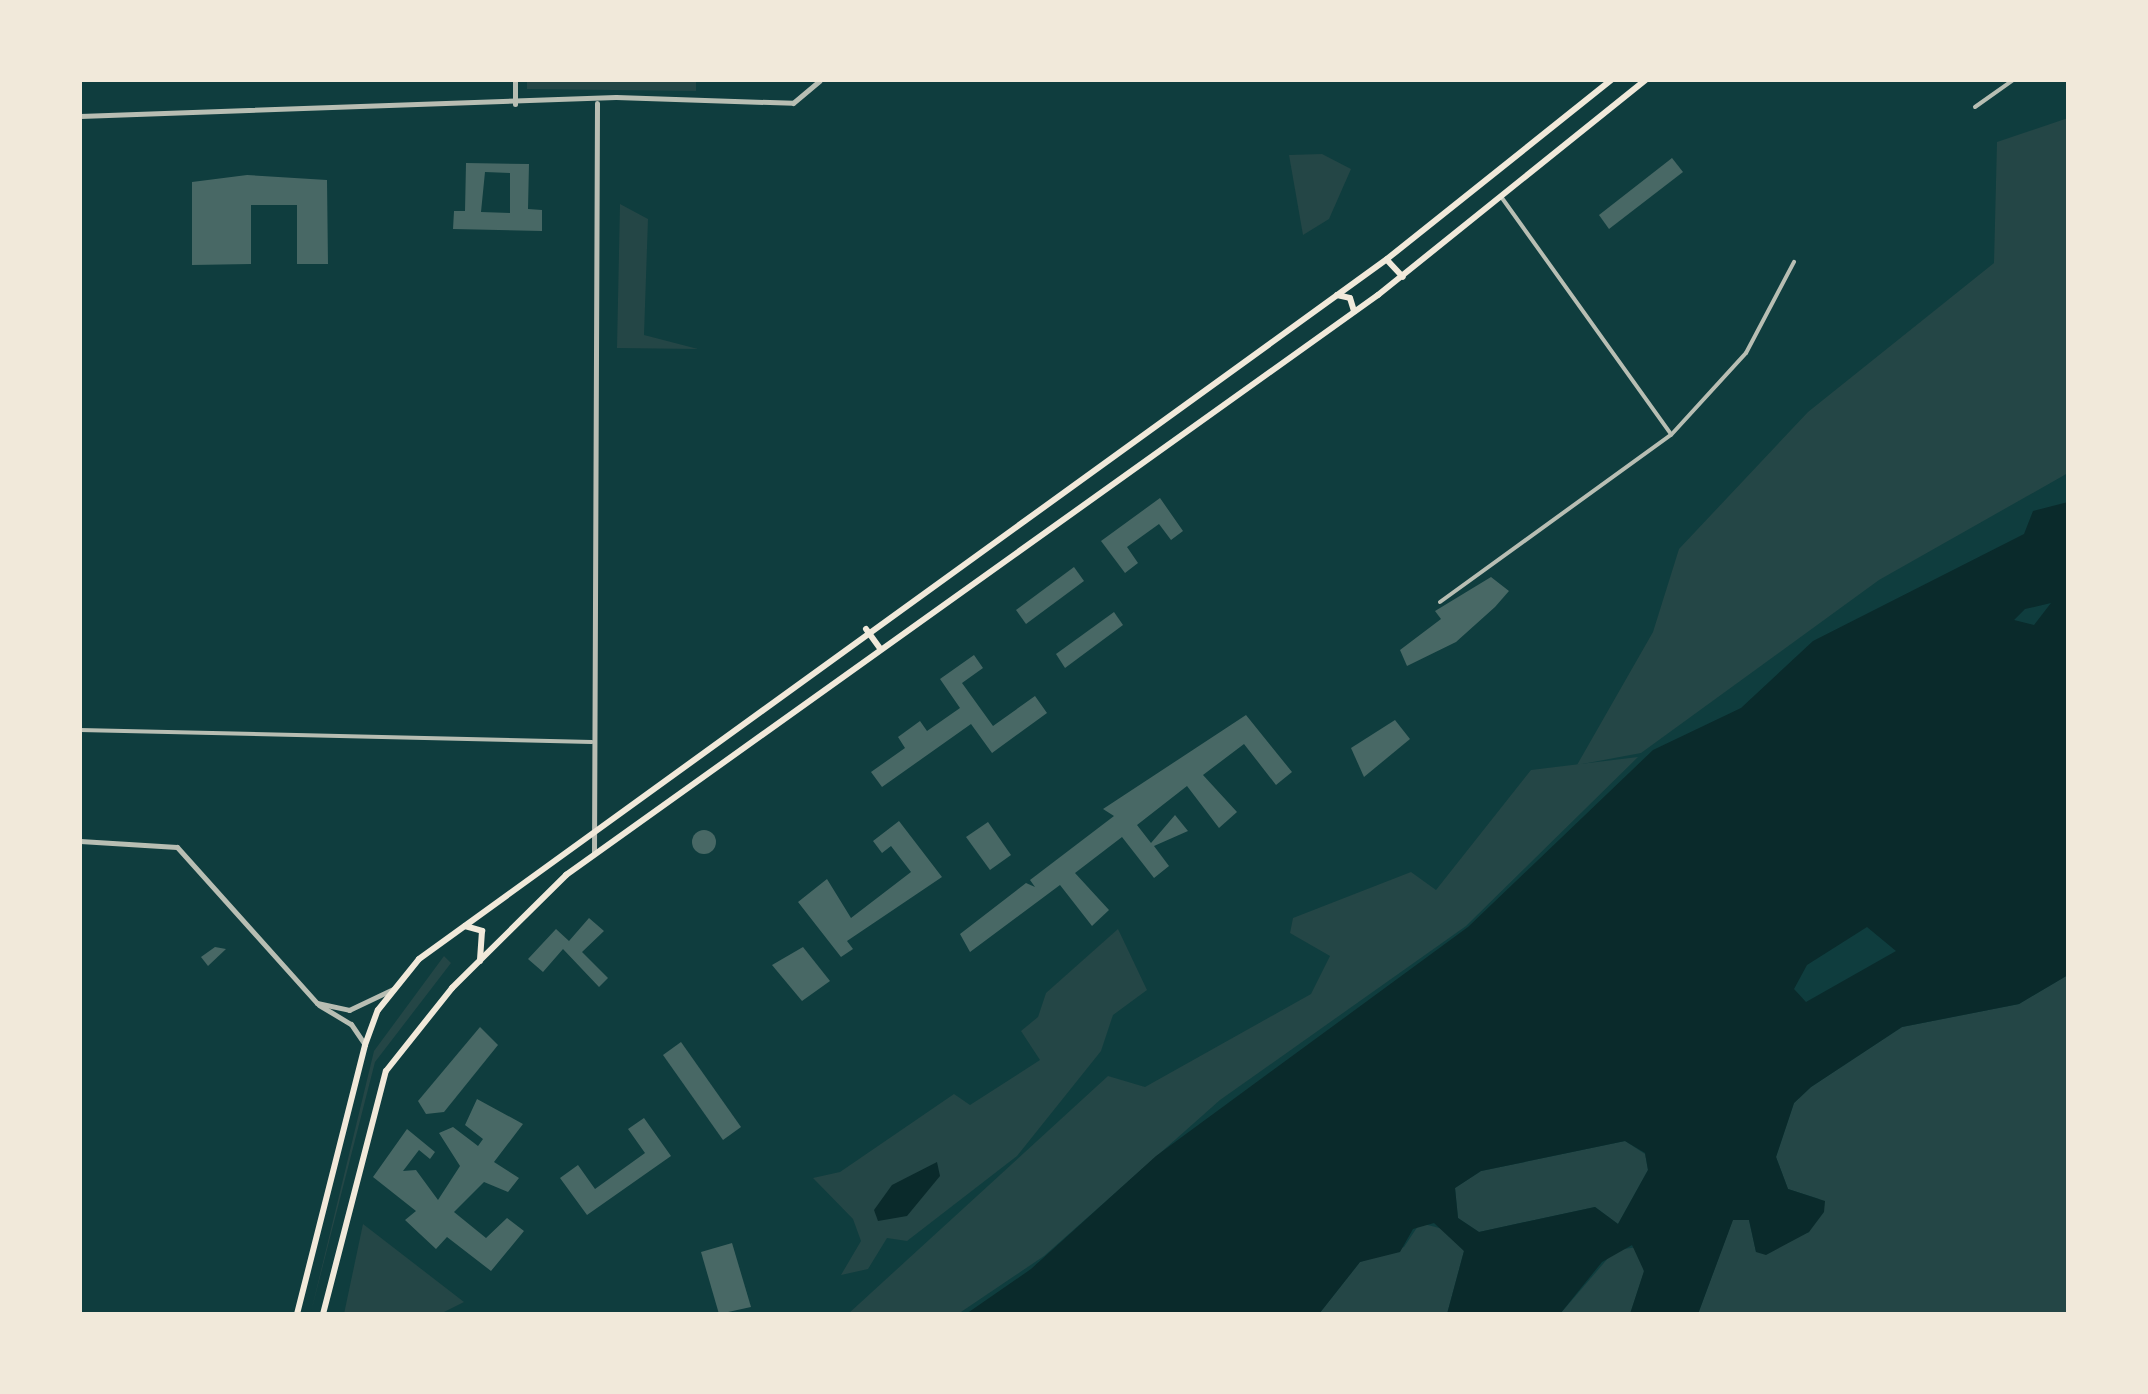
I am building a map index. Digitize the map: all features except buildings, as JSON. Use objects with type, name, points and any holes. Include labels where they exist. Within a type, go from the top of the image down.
[{"type":"main road","points":[[297,1314],[365,1045],[394,990],[456,930],[591,826],[1388,259],[1611,80]]},
{"type":"main road","points":[[322,1314],[373,1100],[428,1014],[594,853],[1404,276],[1645,80]]},
{"type":"main road","points":[[1388,259],[1404,276]]},
{"type":"main road","points":[[1337,295],[1350,298],[1354,312]]},
{"type":"main road","points":[[866,629],[881,648]]},
{"type":"main road","points":[[456,930],[482,931],[480,962]]},
{"type":"street","points":[[514,80],[515,104]]},
{"type":"street","points":[[80,116],[515,104],[793,103],[820,80]]},
{"type":"street","points":[[1975,108],[2013,80]]},
{"type":"street","points":[[594,853],[591,826],[598,103]]},
{"type":"street","points":[[1502,198],[1672,435]]},
{"type":"street","points":[[1440,602],[1672,435],[1746,352],[1794,262]]},
{"type":"street","points":[[80,730],[592,742]]},
{"type":"street","points":[[80,841],[177,847],[317,1003],[365,1045]]},
{"type":"street","points":[[317,1003],[349,1010],[394,990]]},
{"type":"shaded area","points":[[527,80],[696,80],[696,91],[527,89]]},
{"type":"shaded area","points":[[2068,118],[2068,473],[1879,580],[1641,753],[1577,765],[1653,632],[1679,549],[1808,412],[1994,263],[1997,142]]},
{"type":"shaded area","points":[[1322,154],[1351,169],[1329,219],[1303,235],[1289,155]]},
{"type":"shaded area","points":[[620,204],[648,219],[644,335],[698,349],[617,348]]},
{"type":"shaded area","points":[[2068,502],[2068,975],[2019,1004],[1902,1027],[1811,1087],[1794,1103],[1776,1157],[1788,1189],[1825,1201],[1824,1212],[1809,1232],[1766,1255],[1756,1252],[1749,1220],[1733,1220],[1698,1314],[1630,1314],[1644,1271],[1632,1245],[1602,1262],[1560,1314],[1447,1314],[1464,1251],[1434,1223],[1413,1229],[1400,1252],[1360,1262],[1319,1314],[966,1314],[1031,1269],[1156,1156],[1468,927],[1653,750],[1741,708],[1813,641],[2024,534],[2033,511]],"holes":[[[2051,603],[2034,625],[2014,620],[2025,609]],[[1867,927],[1896,951],[1806,1002],[1794,989],[1807,965]],[[1625,1141],[1645,1153],[1648,1170],[1618,1224],[1595,1207],[1479,1232],[1458,1218],[1455,1188],[1481,1171]]]},
{"type":"shaded area","points":[[1638,757],[1466,926],[1220,1100],[1044,1256],[958,1314],[848,1314],[1108,1076],[1145,1087],[1311,994],[1330,956],[1290,933],[1293,918],[1411,872],[1436,890],[1531,770]]},
{"type":"shaded area","points":[[1118,929],[1147,990],[1113,1015],[1101,1051],[1017,1156],[907,1241],[887,1238],[868,1269],[841,1275],[861,1241],[853,1219],[813,1178],[840,1172],[954,1094],[970,1105],[1040,1060],[1021,1031],[1038,1017],[1046,993]]},
{"type":"shaded area","points":[[444,956],[451,963],[375,1062],[311,1312],[374,1051]]},
{"type":"shaded area","points":[[2068,975],[2068,1314],[1698,1314],[1733,1219],[1749,1220],[1756,1252],[1809,1232],[1819,1199],[1788,1189],[1776,1157],[1794,1103],[1811,1087],[1902,1027],[2019,1004]]},
{"type":"shaded area","points":[[1625,1141],[1645,1154],[1648,1170],[1618,1224],[1595,1207],[1479,1232],[1458,1218],[1455,1188],[1481,1171]]},
{"type":"shaded area","points":[[937,1162],[940,1176],[907,1216],[878,1221],[874,1210],[892,1185]]},
{"type":"shaded area","points":[[1420,1223],[1451,1231],[1464,1251],[1447,1314],[1319,1314],[1360,1262],[1404,1247]]},
{"type":"shaded area","points":[[363,1224],[464,1302],[440,1314],[344,1314]]},
{"type":"shaded area","points":[[1639,1247],[1644,1272],[1630,1314],[1560,1314],[1615,1250]]}]
